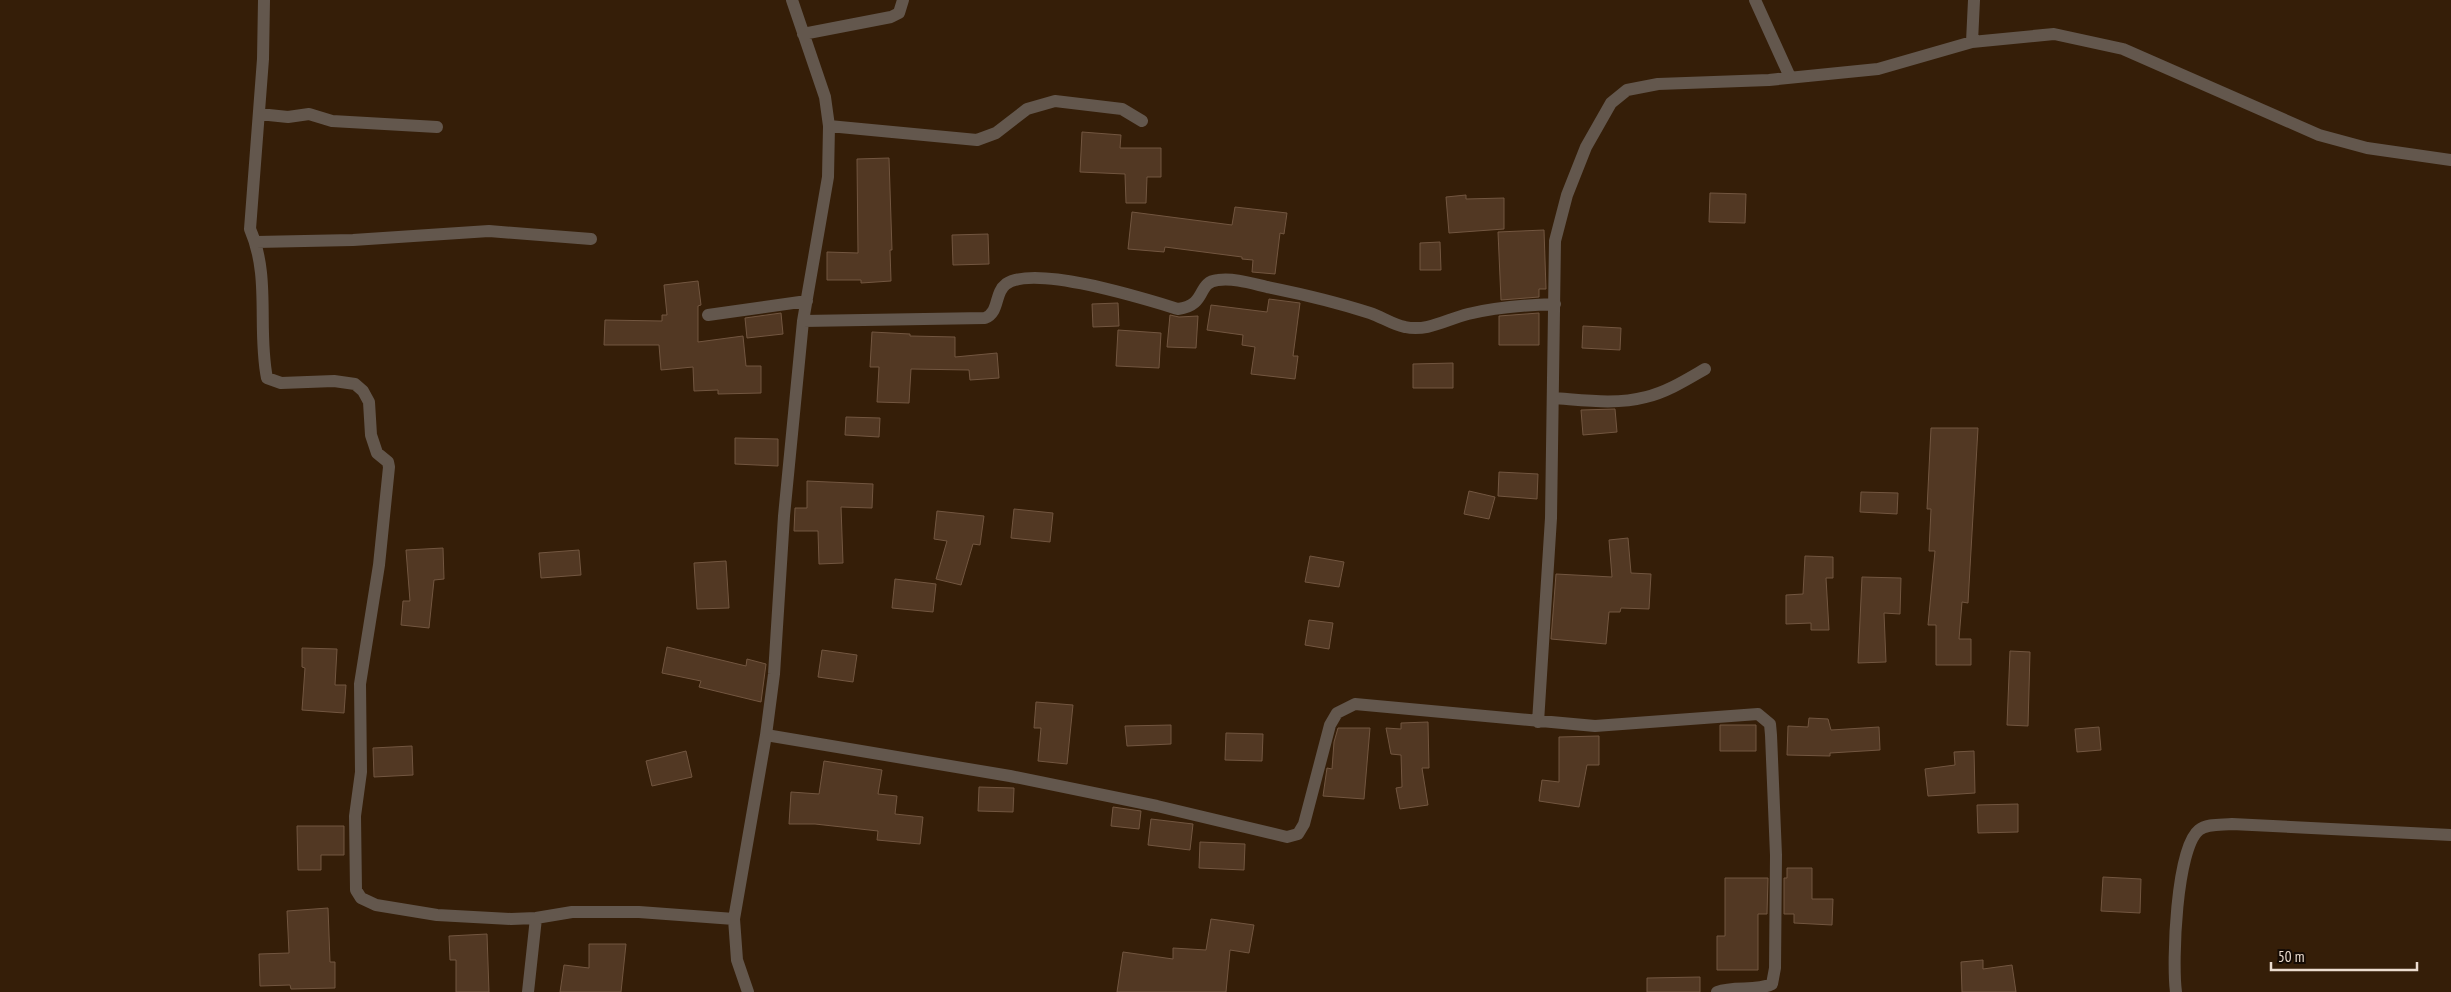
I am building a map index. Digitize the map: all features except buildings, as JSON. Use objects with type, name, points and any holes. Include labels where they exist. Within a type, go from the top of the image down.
[{"type":"street","points":[[264,0],[259,114],[250,229],[256,242],[262,273],[263,358],[267,378],[281,382],[355,384],[363,391],[369,402],[371,435],[378,453],[388,462],[389,467],[379,565],[360,684],[361,772],[354,816],[356,890],[361,898],[376,905],[436,916],[536,918],[572,912],[640,912],[734,919]]},
{"type":"street","points":[[748,992],[737,960],[734,919],[766,734],[774,674],[784,516],[803,321],[828,176],[829,126],[825,97],[792,0]]},
{"type":"street","points":[[803,34],[890,17],[899,13],[903,6],[902,0]]},
{"type":"street","points":[[1755,0],[1790,77]]},
{"type":"street","points":[[1972,42],[1974,0]]},
{"type":"street","points":[[1538,722],[1551,518],[1555,241],[1567,195],[1586,147],[1612,103],[1627,90],[1658,84],[1878,70],[1972,42],[2054,34],[2123,49],[2319,135],[2367,148],[2451,160]]},
{"type":"street","points":[[829,126],[977,140],[996,133],[1027,109],[1055,101],[1122,109],[1142,121]]},
{"type":"street","points":[[259,114],[288,117],[309,114],[332,121],[436,127]]},
{"type":"street","points":[[256,242],[353,240],[489,231],[591,239]]},
{"type":"street","points":[[803,321],[985,318],[990,316],[995,310],[999,294],[1006,284],[1023,278],[1092,284],[1178,309],[1191,307],[1197,301],[1205,285],[1214,280],[1230,279],[1317,298],[1372,314],[1404,327],[1419,328],[1434,326],[1466,314],[1513,305],[1555,304]]},
{"type":"street","points":[[708,315],[807,302]]},
{"type":"street","points":[[1553,398],[1614,401],[1644,398],[1680,383],[1705,369]]},
{"type":"street","points":[[766,734],[1020,778],[1157,806],[1287,837],[1298,834],[1304,824],[1330,725],[1337,713],[1355,704],[1595,726],[1758,714],[1770,724],[1776,855],[1775,968],[1772,984],[1763,989],[1729,988],[1717,992]]},
{"type":"street","points":[[2176,992],[2174,943],[2178,902],[2189,846],[2194,835],[2200,829],[2232,824],[2451,835]]},
{"type":"street","points":[[528,992],[536,918]]}]
